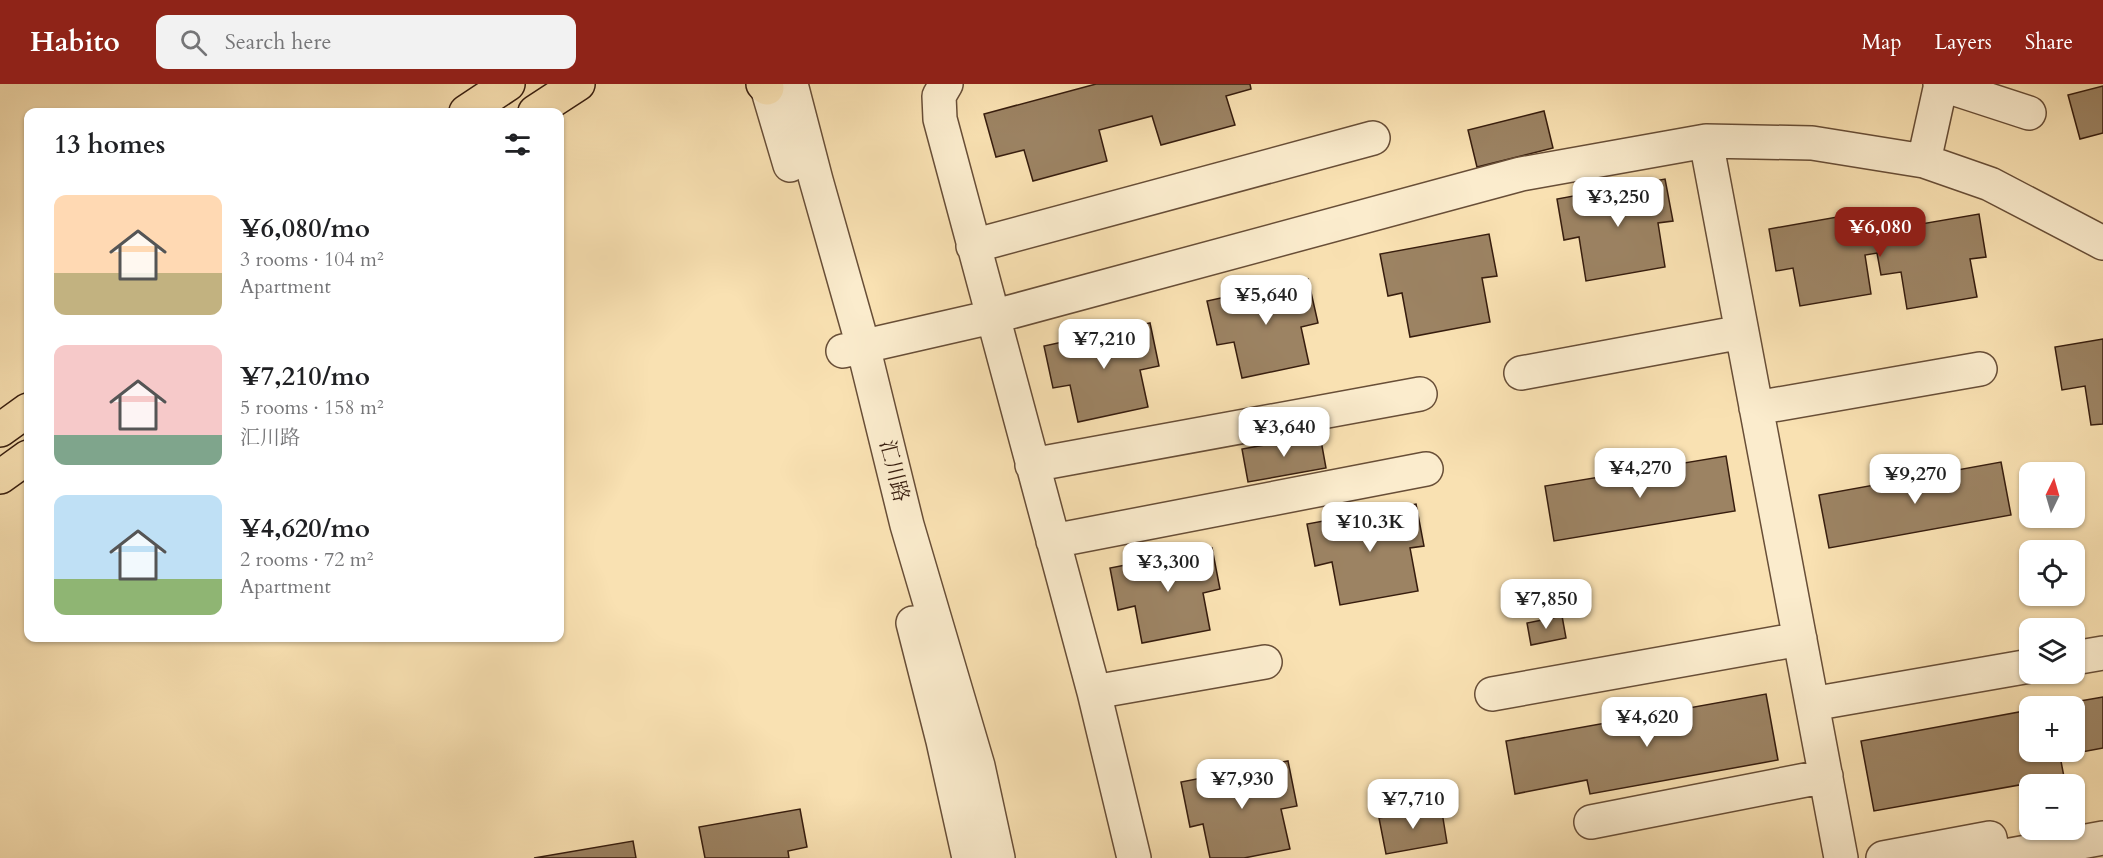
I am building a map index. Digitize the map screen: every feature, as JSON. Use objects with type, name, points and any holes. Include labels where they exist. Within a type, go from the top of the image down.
[{"type":"main road","points":[[472,108],[508,84]]},
{"type":"main road","points":[[541,108],[578,84]]},
{"type":"main road","points":[[0,430],[24,413]]},
{"type":"main road","points":[[0,477],[24,460]]},
{"type":"street","points":[[946,84],[939,96],[940,119],[1094,692],[1134,858]]},
{"type":"street","points":[[1924,161],[1941,84],[2029,113]]},
{"type":"street","name":"汇川路","points":[[772,85],[907,525],[978,766],[998,858]]},
{"type":"street","points":[[973,246],[1373,138]]},
{"type":"street","points":[[1706,141],[1841,858]]},
{"type":"street","points":[[853,348],[992,317],[1521,174],[1706,141],[1812,143],[1924,161],[1990,184],[2103,243]]},
{"type":"street","points":[[1521,372],[1742,332]]},
{"type":"street","name":"汇川路","points":[[853,348],[969,858]]},
{"type":"street","points":[[1756,408],[1980,369]]},
{"type":"street","points":[[1032,465],[1420,394]]},
{"type":"street","points":[[1053,541],[1426,469]]},
{"type":"street","points":[[1492,694],[1800,639]]},
{"type":"street","points":[[2085,656],[2103,653]]},
{"type":"street","points":[[1094,692],[1265,662]]},
{"type":"street","points":[[1812,704],[2019,668]]},
{"type":"street","points":[[1592,822],[1826,776]]},
{"type":"street","points":[[1883,858],[1990,838],[1994,858],[2103,838]]},
{"type":"building","points":[[1096,84],[1250,84],[1251,89],[1226,96],[1235,125],[1161,145],[1152,116],[1099,130],[1107,161],[1033,181],[1024,150],[996,157],[984,114]]},
{"type":"building","points":[[2103,86],[2103,133],[2080,139],[2068,95]]},
{"type":"building","points":[[1544,111],[1553,148],[1477,167],[1468,130]]},
{"type":"building","points":[[1665,179],[1673,221],[1658,223],[1665,267],[1586,281],[1579,237],[1564,240],[1557,199]]},
{"type":"building","points":[[1871,211],[1875,232],[1979,214],[1986,257],[1970,259],[1977,297],[1907,309],[1901,272],[1881,275],[1877,253],[1865,255],[1871,294],[1800,306],[1793,268],[1776,271],[1769,229]]},
{"type":"building","points":[[1489,234],[1497,276],[1482,278],[1490,322],[1410,337],[1402,293],[1388,296],[1380,254]]},
{"type":"building","points":[[1308,279],[1318,323],[1301,327],[1309,364],[1242,378],[1234,342],[1217,345],[1207,301]]},
{"type":"building","points":[[1150,323],[1159,366],[1140,370],[1148,407],[1078,422],[1070,385],[1053,388],[1044,346]]},
{"type":"building","points":[[2103,339],[2103,424],[2091,425],[2085,386],[2062,390],[2055,347]]},
{"type":"building","points":[[1320,435],[1326,468],[1248,482],[1242,449]]},
{"type":"building","points":[[1726,456],[1735,511],[1554,541],[1545,486]]},
{"type":"building","points":[[2001,462],[2011,515],[1829,548],[1819,495]]},
{"type":"building","points":[[1416,504],[1424,546],[1410,548],[1418,591],[1340,605],[1332,562],[1315,566],[1307,524]]},
{"type":"building","points":[[1212,548],[1220,589],[1203,593],[1210,630],[1142,643],[1135,606],[1118,610],[1110,568]]},
{"type":"building","points":[[1562,616],[1566,638],[1531,645],[1527,623]]},
{"type":"building","points":[[1766,694],[1778,760],[1590,794],[1587,780],[1515,794],[1506,741]]},
{"type":"building","points":[[2103,697],[2103,748],[2085,751],[2085,700]]},
{"type":"building","points":[[2019,712],[2019,762],[2061,762],[2063,774],[2019,774],[2019,785],[1874,811],[1861,741]]},
{"type":"building","points":[[1288,761],[1297,806],[1281,809],[1290,849],[1244,858],[1210,858],[1203,824],[1190,827],[1181,782]]},
{"type":"building","points":[[1441,806],[1447,843],[1386,854],[1379,818]]},
{"type":"building","points":[[800,809],[807,847],[788,851],[789,858],[705,858],[699,827]]},
{"type":"building","points":[[633,841],[636,858],[534,858]]}]
